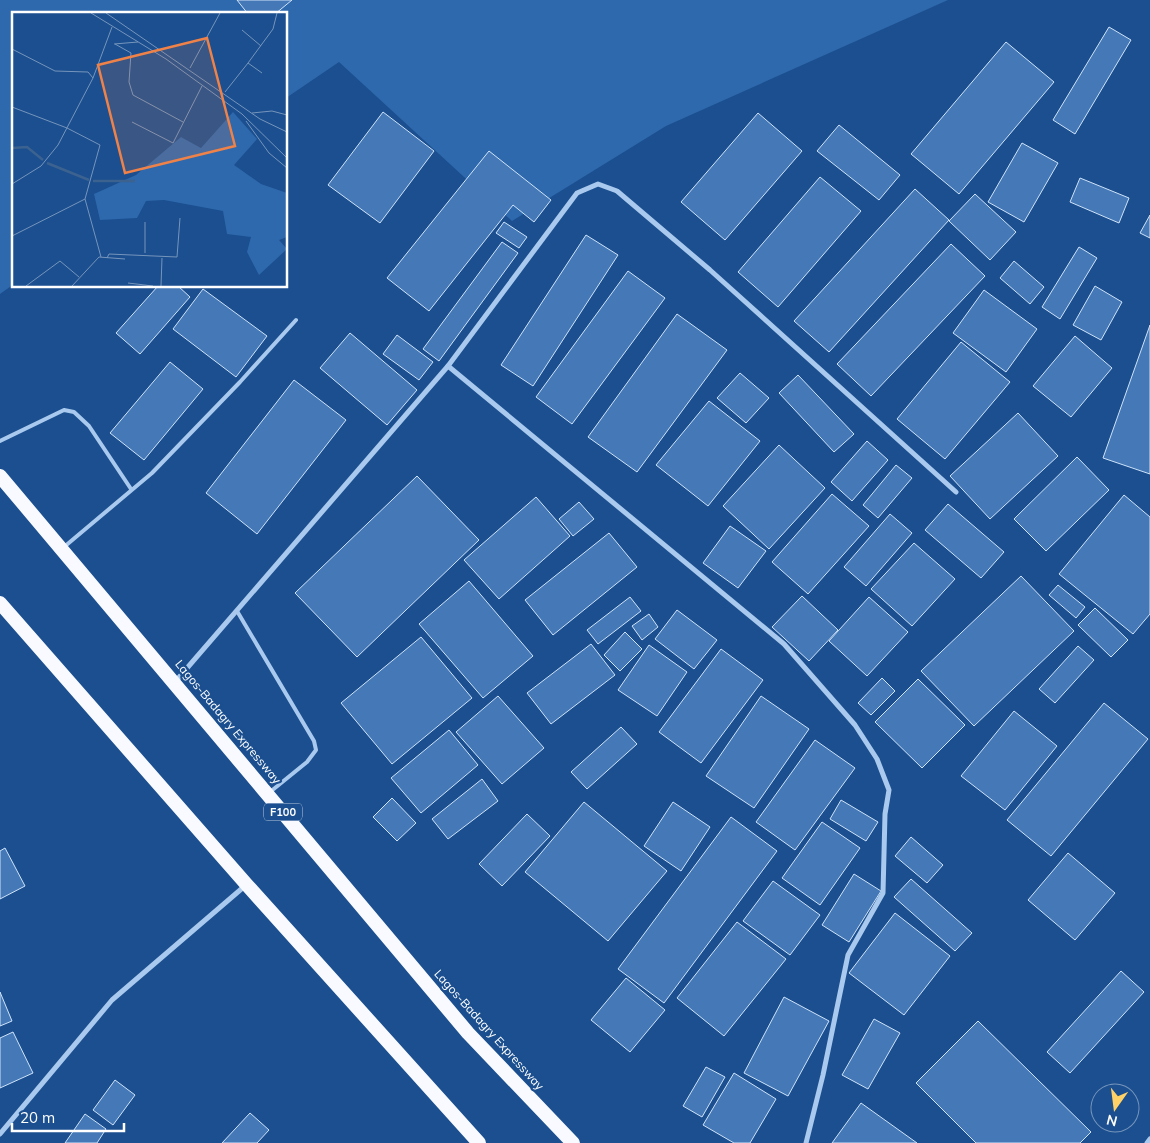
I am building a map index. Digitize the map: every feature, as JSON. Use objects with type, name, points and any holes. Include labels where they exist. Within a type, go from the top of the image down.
[{"type":"highway","name":"Lagos-Badagry Expressway","points":[[0,476],[468,1032],[573,1143]]},
{"type":"highway","points":[[0,603],[247,885],[479,1143]]},
{"type":"street","points":[[175,682],[448,366],[577,193],[598,184],[617,191],[710,270],[956,492]]},
{"type":"street","points":[[448,366],[784,644],[855,726],[877,759],[889,790],[885,814],[884,893],[848,955],[806,1143]]},
{"type":"street","points":[[0,1134],[112,1000],[247,885]]},
{"type":"street","points":[[1147,1143],[1150,1139]]},
{"type":"lane","points":[[62,549],[152,473],[240,382],[296,320]]},
{"type":"lane","points":[[0,441],[64,410],[74,412],[89,426],[131,489]]},
{"type":"lane","points":[[237,610],[314,740],[316,750],[307,762],[268,794]]},
{"type":"shaded area","points":[[0,0],[948,0],[666,126],[512,221],[339,62],[288,97],[288,12],[12,12],[12,285],[0,294]]},
{"type":"building","points":[[237,0],[292,0],[277,12],[246,12]]},
{"type":"building","points":[[1109,27],[1131,40],[1075,134],[1053,120]]},
{"type":"building","points":[[1006,42],[1054,82],[959,194],[911,154]]},
{"type":"building","points":[[383,112],[434,151],[380,223],[328,185]]},
{"type":"building","points":[[758,113],[802,151],[725,240],[681,202]]},
{"type":"building","points":[[839,125],[900,175],[879,200],[817,151]]},
{"type":"building","points":[[1022,143],[1058,163],[1024,222],[988,202]]},
{"type":"building","points":[[489,151],[551,200],[534,222],[513,205],[429,311],[387,278]]},
{"type":"building","points":[[820,177],[861,211],[778,307],[738,272]]},
{"type":"building","points":[[1080,178],[1129,198],[1119,223],[1070,202]]},
{"type":"building","points":[[915,189],[949,220],[829,352],[794,321]]},
{"type":"building","points":[[975,194],[1016,232],[990,260],[949,221]]},
{"type":"building","points":[[1150,215],[1150,238],[1140,233]]},
{"type":"building","points":[[504,222],[527,237],[519,248],[496,233]]},
{"type":"building","points":[[586,235],[618,255],[533,386],[501,365]]},
{"type":"building","points":[[502,242],[518,253],[439,361],[423,349]]},
{"type":"building","points":[[951,244],[985,276],[871,396],[837,364]]},
{"type":"building","points":[[1079,247],[1097,258],[1060,319],[1042,307]]},
{"type":"building","points":[[1014,261],[1044,287],[1030,304],[1000,278]]},
{"type":"building","points":[[628,271],[665,298],[572,424],[536,397]]},
{"type":"building","points":[[1095,286],[1122,302],[1101,340],[1073,325]]},
{"type":"building","points":[[156,288],[180,288],[190,297],[140,354],[116,333]]},
{"type":"building","points":[[203,289],[267,336],[236,377],[173,329]]},
{"type":"building","points":[[984,290],[1037,329],[1006,372],[953,333]]},
{"type":"building","points":[[677,314],[727,350],[637,472],[588,437]]},
{"type":"building","points":[[1150,325],[1150,474],[1103,458]]},
{"type":"building","points":[[350,333],[417,390],[387,425],[320,368]]},
{"type":"building","points":[[397,335],[433,362],[419,380],[383,354]]},
{"type":"building","points":[[1075,336],[1112,368],[1071,417],[1033,386]]},
{"type":"building","points":[[961,342],[1010,382],[945,459],[897,419]]},
{"type":"building","points":[[170,362],[203,389],[144,460],[110,433]]},
{"type":"building","points":[[740,373],[769,398],[746,423],[717,398]]},
{"type":"building","points":[[798,375],[854,434],[834,452],[779,393]]},
{"type":"building","points":[[294,380],[346,420],[257,534],[206,493]]},
{"type":"building","points":[[709,401],[760,441],[708,506],[656,465]]},
{"type":"building","points":[[1018,413],[1058,456],[990,519],[950,476]]},
{"type":"building","points":[[867,441],[888,460],[852,501],[831,482]]},
{"type":"building","points":[[779,445],[825,488],[769,549],[723,506]]},
{"type":"building","points":[[1077,457],[1109,490],[1046,551],[1014,519]]},
{"type":"building","points":[[896,465],[912,478],[878,518],[863,505]]},
{"type":"building","points":[[417,476],[479,540],[357,657],[295,593]]},
{"type":"building","points":[[832,494],[869,526],[808,594],[772,562]]},
{"type":"building","points":[[1124,495],[1150,517],[1150,614],[1133,634],[1059,574]]},
{"type":"building","points":[[536,497],[570,536],[499,599],[464,560]]},
{"type":"building","points":[[579,502],[594,519],[573,536],[559,519]]},
{"type":"building","points":[[948,504],[1004,552],[981,578],[925,530]]},
{"type":"building","points":[[890,514],[912,533],[866,586],[844,567]]},
{"type":"building","points":[[730,526],[766,551],[738,588],[703,563]]},
{"type":"building","points":[[609,533],[637,567],[553,635],[525,600]]},
{"type":"building","points":[[914,543],[955,579],[912,626],[871,589]]},
{"type":"building","points":[[1021,576],[1074,631],[974,726],[921,671]]},
{"type":"building","points":[[469,581],[533,656],[483,698],[419,624]]},
{"type":"building","points":[[1058,585],[1085,607],[1076,618],[1049,595]]},
{"type":"building","points":[[802,596],[838,630],[809,661],[772,627]]},
{"type":"building","points":[[630,597],[641,611],[598,644],[587,630]]},
{"type":"building","points":[[869,597],[908,632],[867,676],[829,641]]},
{"type":"building","points":[[1095,608],[1128,640],[1111,657],[1078,625]]},
{"type":"building","points":[[677,610],[717,640],[694,669],[655,639]]},
{"type":"building","points":[[649,614],[658,627],[642,640],[632,626]]},
{"type":"building","points":[[625,632],[642,649],[620,671],[604,655]]},
{"type":"building","points":[[421,637],[472,698],[392,764],[341,703]]},
{"type":"building","points":[[591,644],[615,675],[551,724],[527,693]]},
{"type":"building","points":[[649,645],[687,672],[657,716],[618,690]]},
{"type":"building","points":[[1078,646],[1094,660],[1055,703],[1039,689]]},
{"type":"building","points":[[721,649],[763,680],[701,763],[659,732]]},
{"type":"building","points":[[882,678],[895,691],[871,715],[858,703]]},
{"type":"building","points":[[918,679],[965,725],[922,768],[875,722]]},
{"type":"building","points":[[498,696],[544,748],[502,784],[456,732]]},
{"type":"building","points":[[761,696],[809,729],[754,808],[706,776]]},
{"type":"building","points":[[1104,703],[1148,739],[1051,856],[1007,820]]},
{"type":"building","points":[[1014,711],[1057,746],[1005,810],[961,776]]},
{"type":"building","points":[[621,727],[637,744],[587,789],[571,772]]},
{"type":"building","points":[[449,730],[478,765],[421,813],[391,778]]},
{"type":"building","points":[[815,740],[855,768],[795,850],[756,822]]},
{"type":"building","points":[[482,779],[498,801],[448,839],[432,819]]},
{"type":"building","points":[[392,798],[416,823],[397,841],[373,817]]},
{"type":"building","points":[[841,800],[878,822],[866,841],[830,819]]},
{"type":"building","points":[[584,802],[667,871],[608,941],[525,872]]},
{"type":"building","points":[[673,802],[710,827],[681,871],[644,846]]},
{"type":"building","points":[[527,814],[550,836],[502,886],[479,864]]},
{"type":"building","points":[[731,817],[777,851],[664,1003],[618,969]]},
{"type":"building","points":[[822,822],[860,848],[820,905],[782,878]]},
{"type":"building","points":[[911,837],[943,865],[927,883],[895,856]]},
{"type":"building","points":[[5,848],[25,886],[0,899],[0,851]]},
{"type":"building","points":[[1068,853],[1115,893],[1075,940],[1028,900]]},
{"type":"building","points":[[854,874],[881,891],[849,942],[822,925]]},
{"type":"building","points":[[911,879],[972,933],[955,951],[894,897]]},
{"type":"building","points":[[773,881],[820,915],[790,955],[743,921]]},
{"type":"building","points":[[895,913],[950,956],[904,1015],[849,973]]},
{"type":"building","points":[[737,922],[786,959],[724,1036],[677,998]]},
{"type":"building","points":[[1121,971],[1144,992],[1070,1073],[1047,1052]]},
{"type":"building","points":[[626,978],[665,1010],[630,1052],[591,1020]]},
{"type":"building","points":[[0,992],[12,1021],[0,1026]]},
{"type":"building","points":[[784,997],[829,1021],[788,1096],[744,1073]]},
{"type":"building","points":[[874,1019],[900,1033],[868,1089],[842,1075]]},
{"type":"building","points":[[978,1021],[1090,1133],[1080,1143],[976,1143],[916,1083]]},
{"type":"building","points":[[13,1032],[33,1073],[0,1088],[0,1038]]},
{"type":"building","points":[[706,1067],[725,1077],[702,1117],[683,1106]]},
{"type":"building","points":[[734,1073],[776,1099],[750,1143],[734,1143],[703,1125]]},
{"type":"building","points":[[115,1080],[135,1095],[113,1125],[93,1110]]},
{"type":"building","points":[[861,1103],[917,1143],[832,1143]]},
{"type":"building","points":[[250,1113],[269,1130],[257,1143],[222,1143]]},
{"type":"building","points":[[85,1114],[106,1129],[97,1143],[65,1143]]}]
